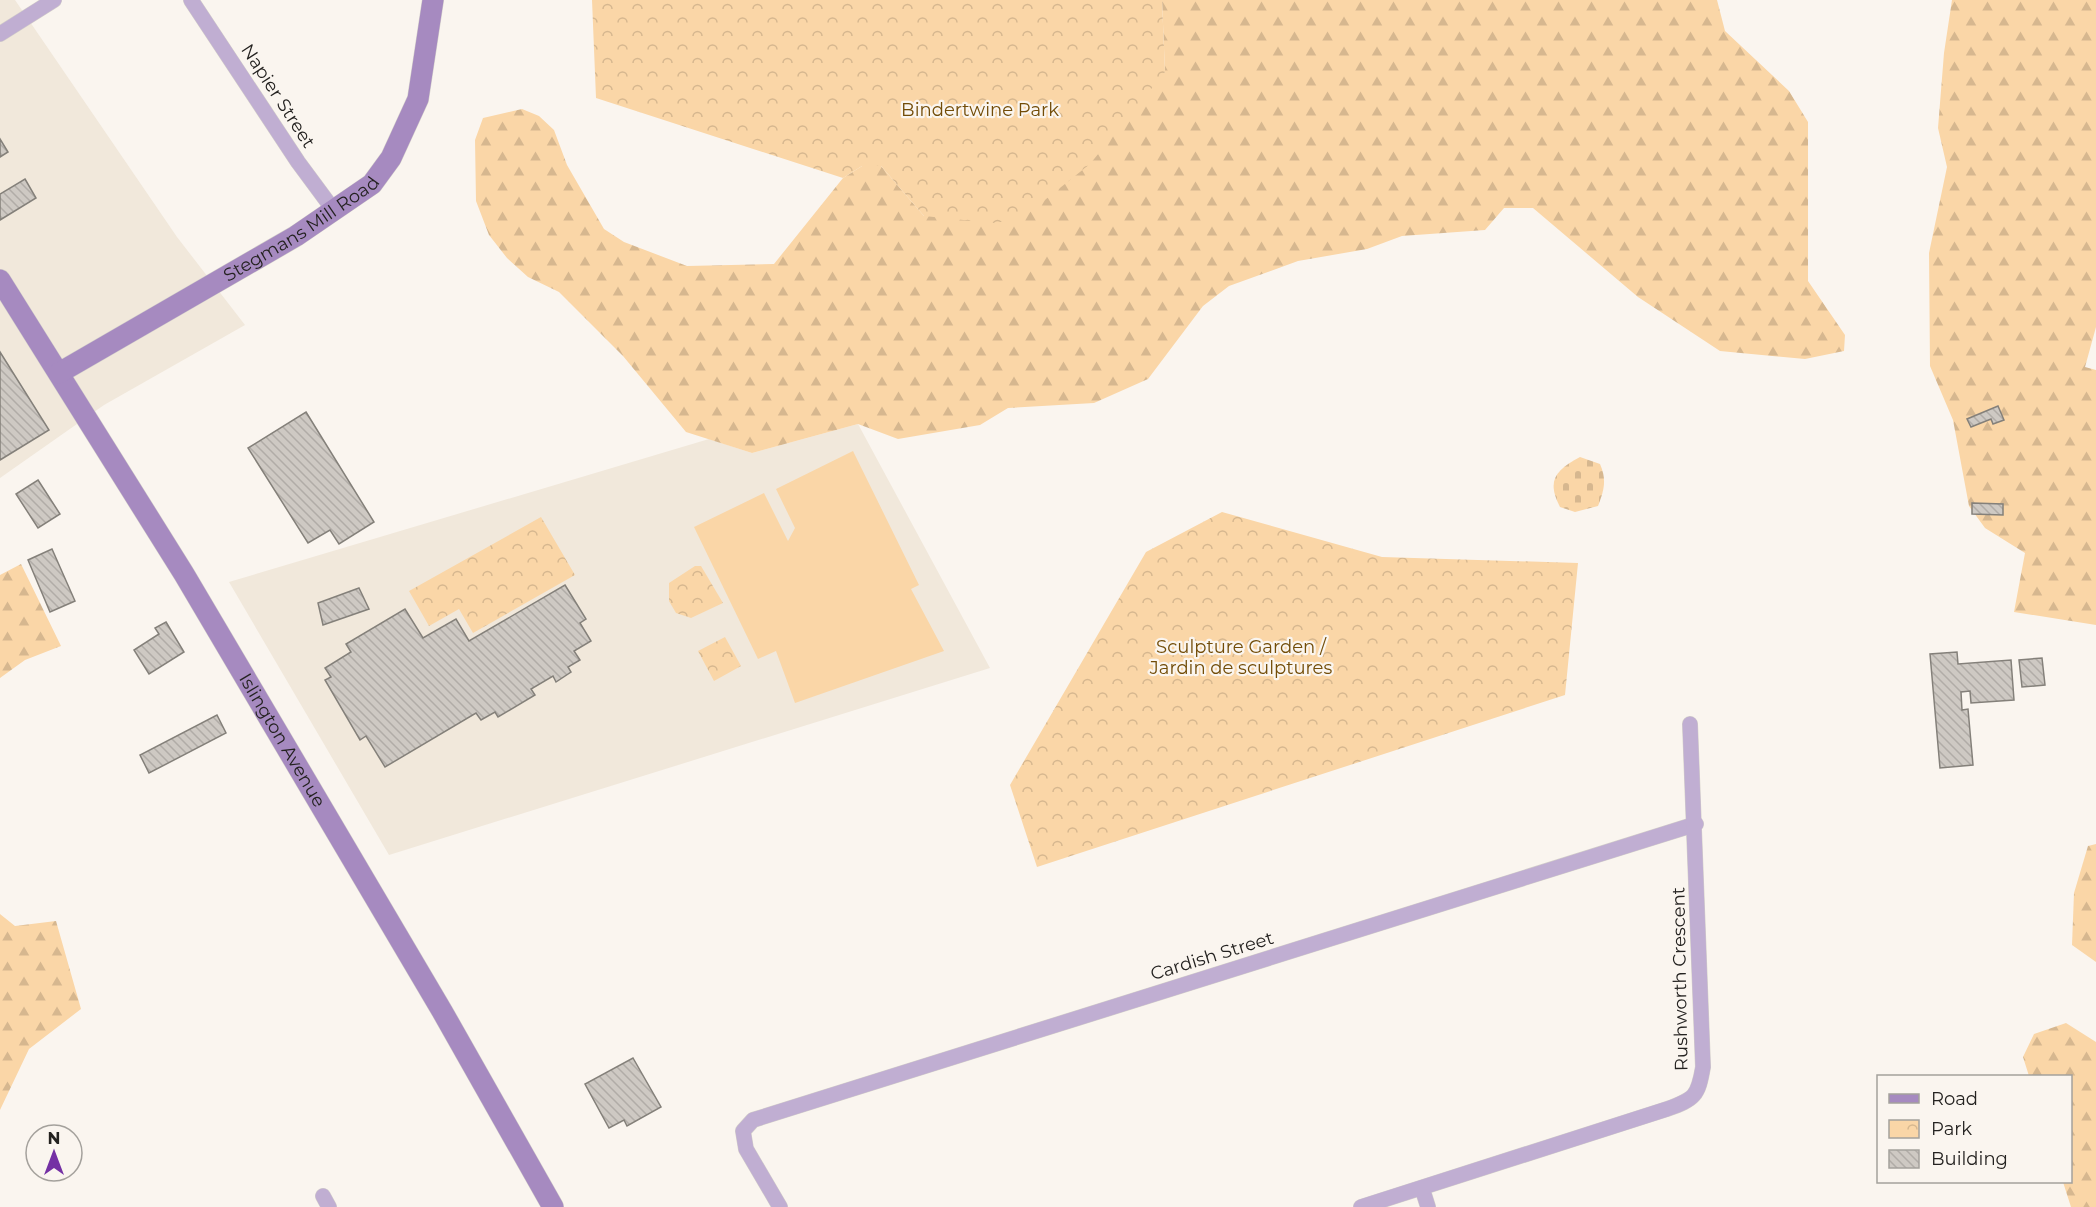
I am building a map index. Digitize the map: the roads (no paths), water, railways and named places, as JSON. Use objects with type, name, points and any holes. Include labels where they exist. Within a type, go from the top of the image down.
[{"type":"street","points":[[0,34],[54,0]]},
{"type":"street","name":"Napier Street","points":[[191,0],[298,162],[335,212]]},
{"type":"street","name":"Stegmans Mill Road","points":[[59,373],[335,212],[372,184],[391,158],[418,99],[433,0]]},
{"type":"street","name":"Islington Avenue","points":[[0,280],[184,574],[442,1011],[553,1207]]},
{"type":"street","name":"Rushworth Crescent","points":[[1361,1207],[1667,1109],[1686,1102],[1699,1091],[1703,1067],[1696,824],[1690,724]]},
{"type":"street","name":"Cardish Street","points":[[780,1207],[746,1149],[743,1131],[753,1120],[1696,824]]},
{"type":"street","points":[[1422,1188],[1428,1207]]},
{"type":"park label","name":"Bindertwine Park","points":[[980,110]]},
{"type":"park label","name":"Sculpture Garden / Jardin de sculptures","points":[[1241,657]]}]
